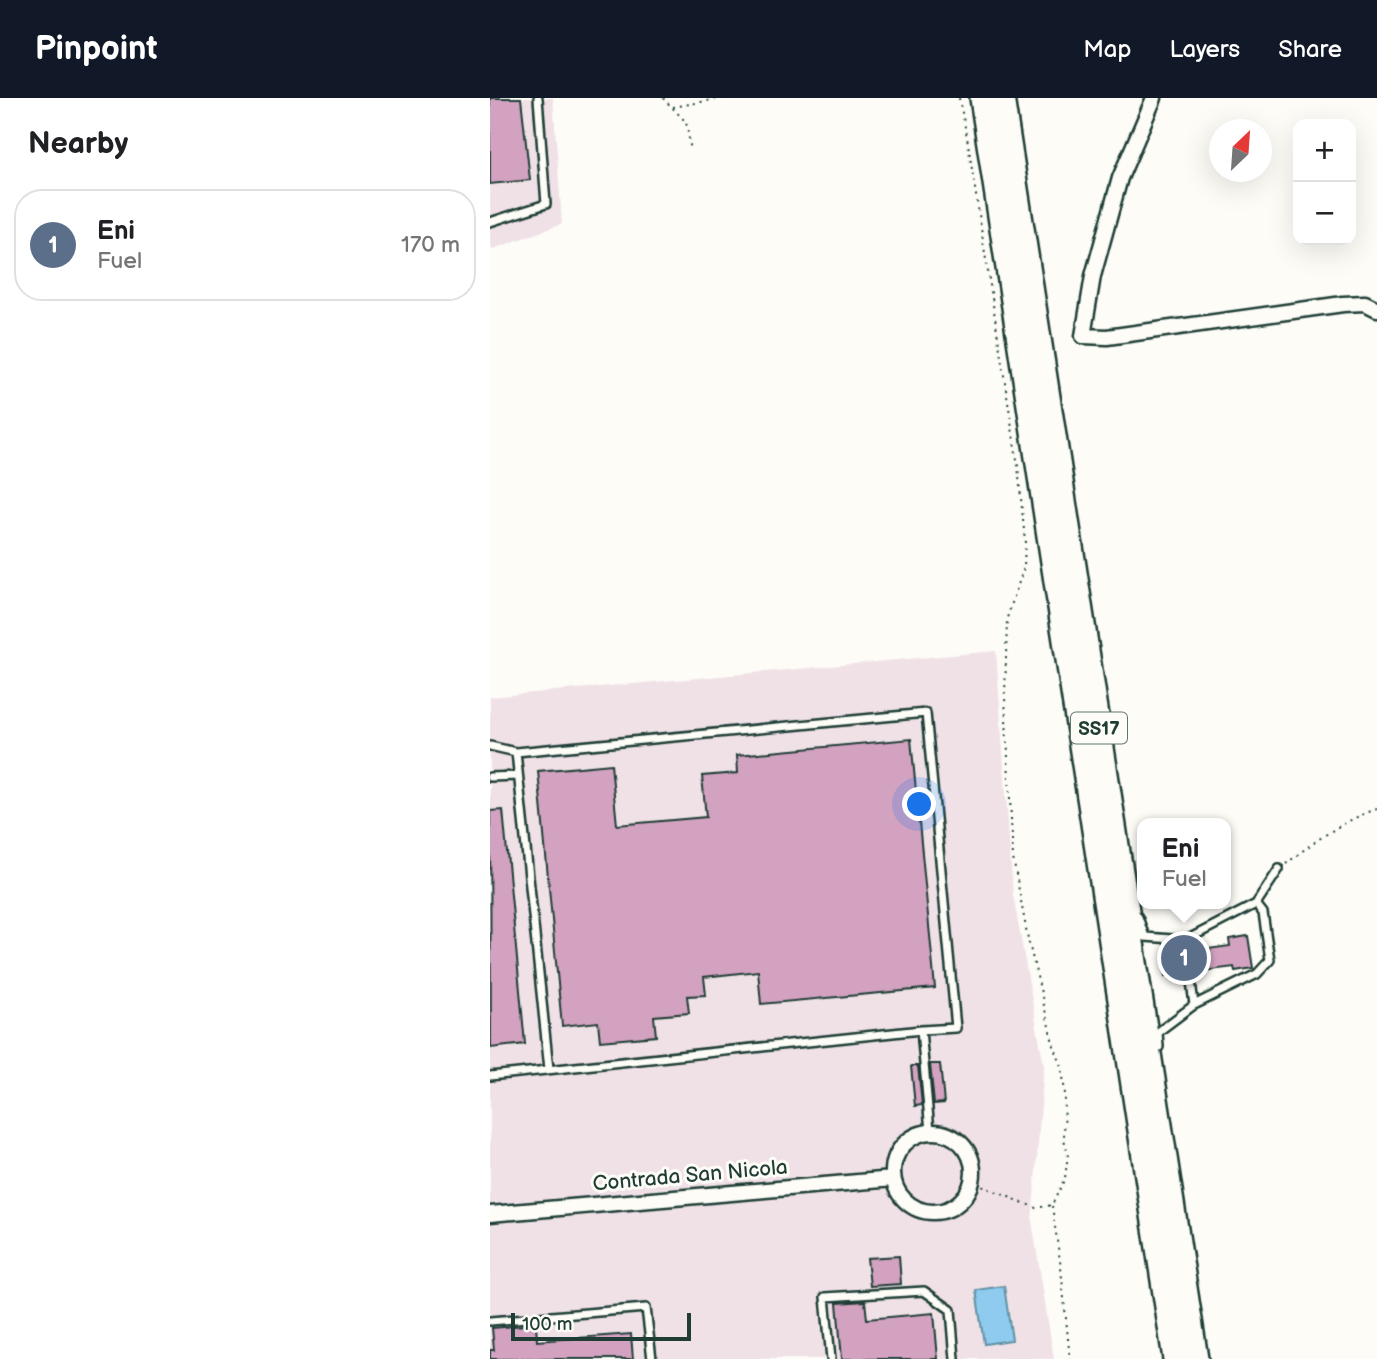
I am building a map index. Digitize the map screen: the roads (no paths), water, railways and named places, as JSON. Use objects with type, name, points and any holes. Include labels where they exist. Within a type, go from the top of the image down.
[{"type":"highway","name":"SS17","points":[[982,98],[1175,1359]]},
{"type":"highway","name":"SS17","points":[[1002,98],[1196,1359]]},
{"type":"street","points":[[1154,98],[1120,178],[1093,276],[1083,336],[1107,337],[1343,304],[1365,303],[1377,309]]},
{"type":"street","points":[[930,1131],[949,1135],[964,1146],[972,1163],[972,1182],[960,1202],[938,1212],[914,1207],[904,1200],[893,1179],[898,1151],[912,1137],[930,1131]]},
{"type":"street","name":"Contrada San Nicola","points":[[490,1214],[893,1179]]},
{"type":"lane","points":[[490,222],[546,204],[538,98]]},
{"type":"lane","points":[[490,746],[516,752],[926,713],[956,1028],[490,1076]]},
{"type":"lane","points":[[516,752],[549,1069]]},
{"type":"lane","points":[[490,776],[518,776]]},
{"type":"lane","points":[[1119,860],[1145,937],[1186,940],[1256,904],[1279,869]]},
{"type":"lane","points":[[1162,1142],[1158,1032],[1194,1005],[1257,974],[1270,960],[1263,913],[1256,904]]},
{"type":"lane","points":[[1186,940],[1194,1005]]},
{"type":"lane","points":[[921,1030],[930,1131]]},
{"type":"lane","points":[[831,1359],[825,1297],[924,1291],[951,1310],[955,1359]]},
{"type":"lane","points":[[490,1321],[646,1308],[652,1359]]},
{"type":"water","points":[[1004,1286],[1012,1340],[984,1344],[976,1290]]},
{"type":"place","name":"Eni","points":[[1184,958]]}]
